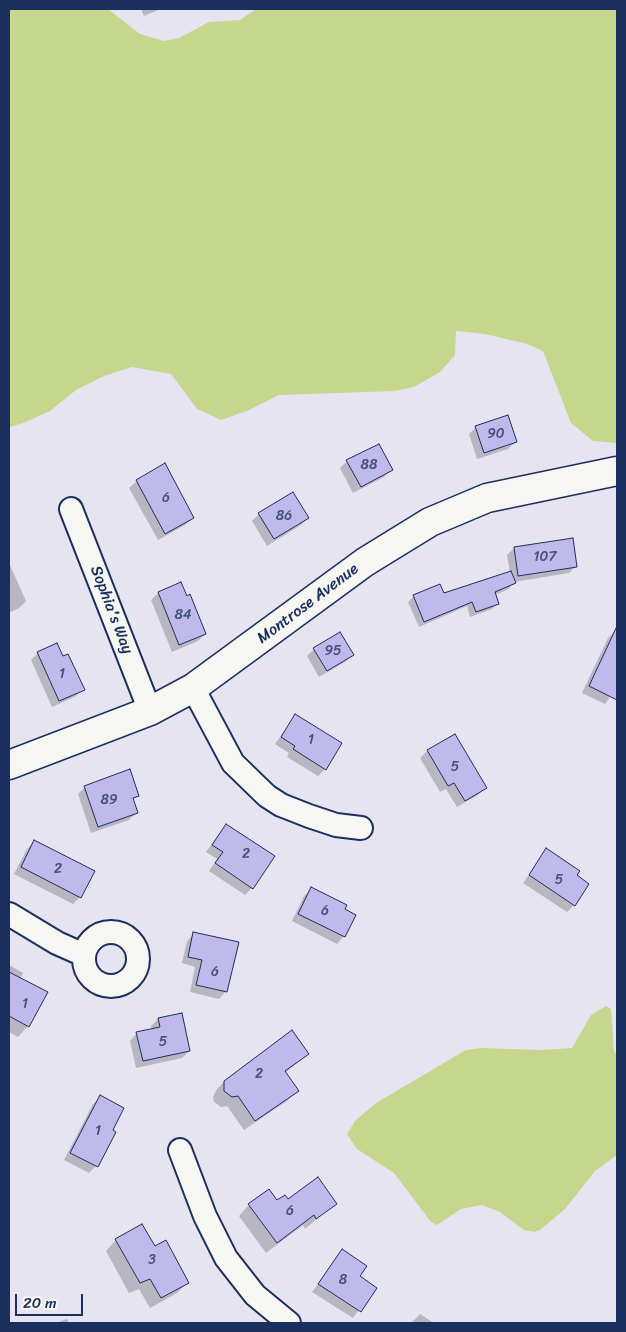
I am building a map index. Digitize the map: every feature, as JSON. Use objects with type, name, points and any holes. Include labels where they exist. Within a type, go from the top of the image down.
[{"type":"main road","name":"Montrose Avenue","points":[[9,765],[150,710],[193,688],[365,562],[430,522],[487,498],[617,471]]},
{"type":"street","name":"Sophia's Way","points":[[71,509],[150,710]]},
{"type":"street","points":[[193,688],[233,763],[267,796],[280,805],[309,816],[336,825],[361,828]]},
{"type":"street","points":[[9,914],[57,943],[84,955]]},
{"type":"street","points":[[180,1150],[205,1216],[226,1258],[255,1295],[289,1323]]},
{"type":"green space","points":[[9,9],[108,9],[140,34],[164,41],[179,38],[209,22],[240,20],[256,9],[617,9],[617,443],[593,441],[571,423],[543,351],[527,344],[485,334],[456,331],[455,355],[440,372],[414,387],[395,391],[279,395],[249,410],[221,420],[197,409],[171,374],[132,367],[104,376],[76,390],[50,411],[9,427]]},
{"type":"green space","points":[[606,1006],[611,1009],[614,1051],[617,1056],[617,1155],[595,1171],[565,1209],[540,1230],[534,1232],[524,1230],[500,1212],[482,1205],[461,1209],[437,1225],[431,1222],[394,1173],[357,1149],[347,1134],[355,1121],[376,1103],[466,1050],[481,1048],[541,1050],[572,1048],[591,1015]]},
{"type":"building","points":[[508,415],[517,442],[484,453],[475,426]]},
{"type":"building","points":[[379,444],[393,470],[361,487],[346,460]]},
{"type":"building","points":[[165,463],[194,518],[165,534],[136,480]]},
{"type":"building","points":[[293,492],[309,518],[274,539],[258,513]]},
{"type":"building","points":[[573,538],[577,567],[518,576],[514,547]]},
{"type":"building","points":[[511,571],[516,583],[495,592],[499,604],[476,612],[472,602],[424,622],[413,595],[440,584],[444,593]]},
{"type":"building","points":[[181,582],[187,596],[190,594],[206,634],[179,645],[158,592]]},
{"type":"building","points":[[617,626],[617,700],[589,686]]},
{"type":"building","points":[[340,632],[354,655],[327,671],[313,648]]},
{"type":"building","points":[[57,643],[63,656],[68,654],[85,690],[59,701],[37,652]]},
{"type":"building","points":[[295,714],[342,743],[326,770],[293,749],[295,746],[281,737]]},
{"type":"building","points":[[455,734],[487,788],[465,801],[454,783],[448,786],[427,750]]},
{"type":"building","points":[[130,769],[139,796],[133,798],[138,813],[98,827],[84,786]]},
{"type":"building","points":[[226,824],[275,856],[253,889],[215,863],[223,852],[212,845]]},
{"type":"building","points":[[34,840],[95,871],[81,898],[21,867]]},
{"type":"building","points":[[546,848],[580,871],[577,875],[589,884],[575,906],[529,875]]},
{"type":"building","points":[[311,887],[347,905],[345,909],[356,915],[345,937],[298,914]]},
{"type":"building","points":[[193,932],[239,942],[227,992],[196,985],[202,960],[188,957]]},
{"type":"building","points":[[9,972],[48,992],[29,1027],[9,1016]]},
{"type":"building","points":[[182,1013],[190,1051],[143,1061],[136,1032],[160,1027],[158,1018]]},
{"type":"building","points":[[292,1030],[309,1054],[285,1071],[299,1091],[255,1121],[238,1096],[232,1097],[224,1091],[224,1081]]},
{"type":"building","points":[[100,1095],[124,1108],[113,1130],[116,1132],[98,1167],[70,1153]]},
{"type":"building","points":[[318,1177],[337,1204],[316,1219],[314,1215],[277,1243],[248,1204],[269,1189],[277,1200],[285,1195],[288,1199]]},
{"type":"building","points":[[142,1224],[155,1246],[166,1240],[189,1283],[161,1298],[150,1279],[140,1283],[115,1239]]},
{"type":"building","points":[[342,1249],[367,1266],[360,1276],[377,1288],[361,1312],[318,1284]]}]
